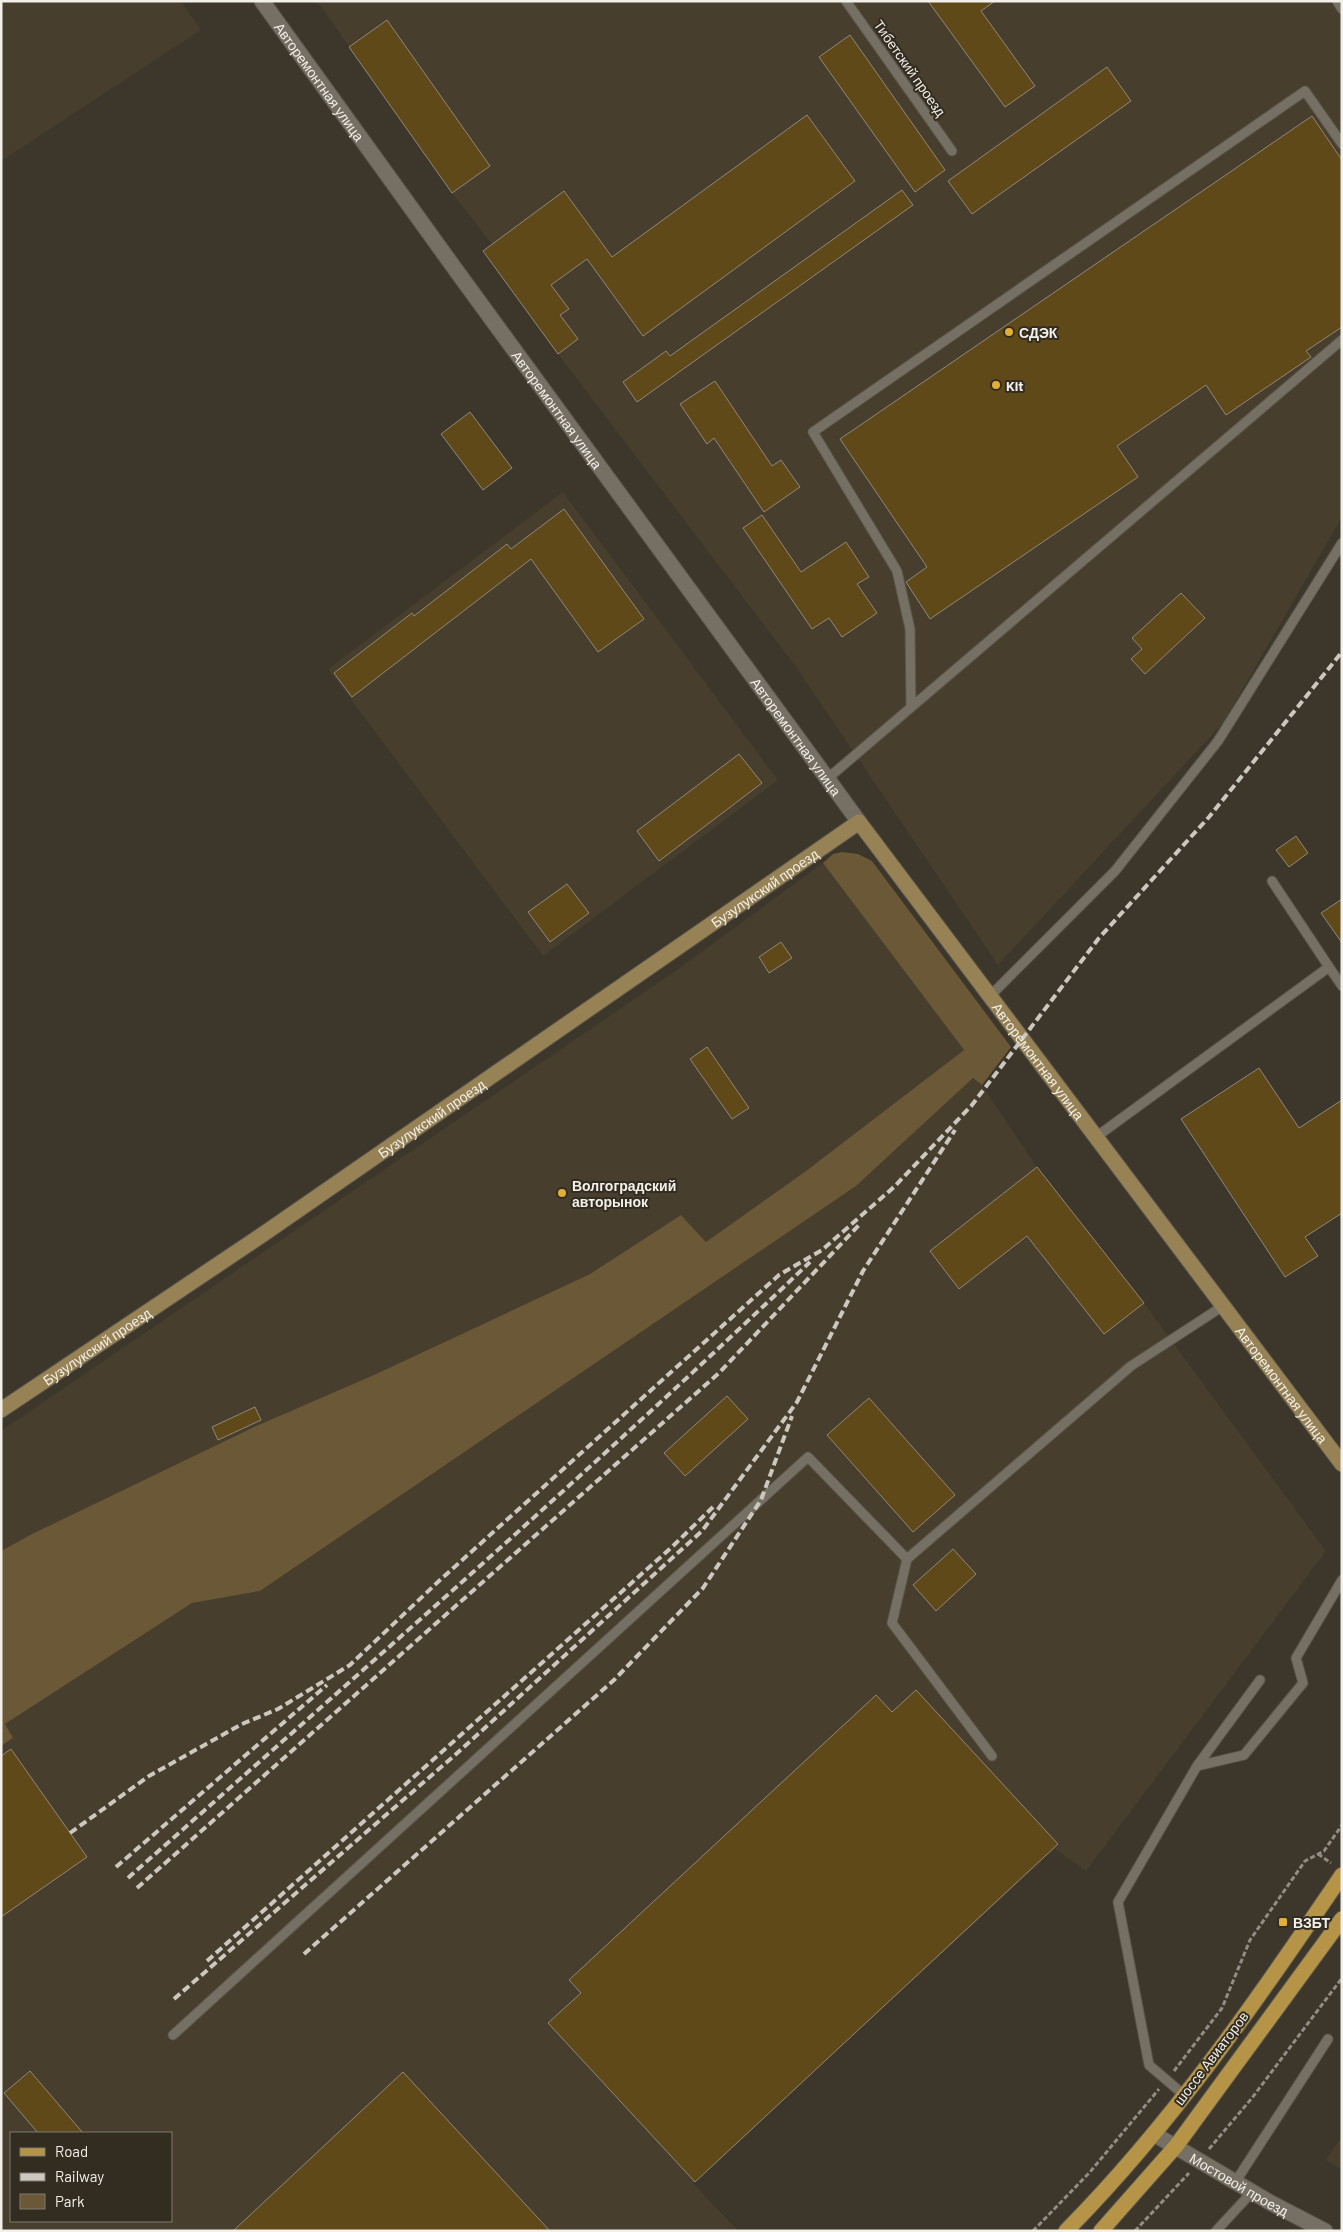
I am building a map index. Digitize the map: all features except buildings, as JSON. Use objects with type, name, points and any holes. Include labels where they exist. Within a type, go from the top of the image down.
[{"type":"main road","name":"Авторемонтная улица","points":[[859,822],[1342,1464]]},
{"type":"main road","name":"Бузулукский проезд","points":[[1,1410],[270,1229],[859,822]]},
{"type":"main road","name":"шоссе Авиаторов","points":[[1066,2231],[1154,2134],[1290,1951],[1342,1875]]},
{"type":"main road","name":"шоссе Авиаторов","points":[[1101,2231],[1176,2146],[1342,1919]]},
{"type":"street","name":"Авторемонтная улица","points":[[262,1],[859,822]]},
{"type":"street","name":"Мостовой проезд","points":[[1154,2134],[1325,2231]]},
{"type":"lane","name":"Тибетский проезд","points":[[846,1],[952,151]]},
{"type":"lane","points":[[1337,1],[1342,9]]},
{"type":"lane","points":[[911,707],[910,629],[897,571],[813,432],[1305,90],[1342,144]]},
{"type":"lane","points":[[827,779],[1342,340]]},
{"type":"lane","points":[[990,996],[1115,871],[1218,741],[1342,543]]},
{"type":"lane","points":[[1272,882],[1342,986]]},
{"type":"lane","points":[[1096,1136],[1329,967]]},
{"type":"lane","points":[[992,1756],[892,1623],[907,1559],[1131,1366],[1223,1306]]},
{"type":"lane","points":[[173,2036],[808,1457],[907,1559]]},
{"type":"lane","points":[[1197,1766],[1244,1755],[1303,1683],[1296,1658],[1342,1580]]},
{"type":"lane","points":[[1184,2095],[1149,2065],[1118,1902],[1197,1766],[1260,1680]]},
{"type":"lane","points":[[1236,2181],[1328,2039]]},
{"type":"lane","points":[[1216,2231],[1253,2191]]},
{"type":"path","points":[[1033,2231],[1090,2172],[1167,2080],[1222,2008],[1250,1940],[1305,1861],[1324,1851],[1342,1825]]},
{"type":"path","points":[[1134,2231],[1201,2159],[1252,2098],[1342,1978]]},
{"type":"shaded area","points":[[1,1],[181,1],[201,30],[1,161]]},
{"type":"shaded area","points":[[317,1],[1342,1],[1342,517],[1223,723],[998,965],[796,667],[558,354],[492,244],[452,193]]},
{"type":"shaded area","points":[[563,492],[778,780],[543,956],[328,669]]},
{"type":"shaded area","name":"Волгоградский авторынок","points":[[823,863],[964,1050],[806,1171],[706,1242],[681,1215],[590,1274],[376,1374],[254,1427],[32,1534],[1,1551],[1,1431],[674,972]]},
{"type":"shaded area","points":[[973,1078],[982,1085],[1037,1167],[1144,1303],[1326,1551],[1086,1871],[1055,1849],[693,2183],[738,2231],[1,2231],[1,1746],[12,1738],[5,1724],[192,1603],[260,1591],[856,1186]]},
{"type":"shaded area","points":[[1342,2136],[1342,2170],[1326,2160]]},
{"type":"green space","points":[[842,852],[858,854],[872,861],[1011,1047],[982,1085],[973,1078],[856,1186],[260,1591],[192,1603],[5,1724],[13,1738],[1,1746],[1,1551],[32,1534],[254,1427],[376,1374],[590,1274],[681,1215],[706,1242],[806,1171],[964,1050],[823,863],[833,854]]},
{"type":"railway","points":[[70,1833],[149,1776],[242,1724],[278,1709],[350,1665],[440,1580],[779,1275],[822,1250],[894,1187],[972,1105],[1099,938],[1209,817],[1342,652]]},
{"type":"railway","points":[[174,1999],[455,1755],[702,1531],[797,1402],[863,1271],[955,1130]]},
{"type":"railway","points":[[137,1888],[719,1373],[860,1224]]},
{"type":"railway","points":[[128,1878],[557,1497],[810,1262]]},
{"type":"railway","points":[[304,1954],[614,1680],[703,1588],[761,1500],[792,1416]]},
{"type":"railway","points":[[207,1961],[673,1546],[713,1507]]},
{"type":"railway","points":[[116,1867],[327,1685]]},
{"type":"place","name":"СДЭК","points":[[1009,332]]},
{"type":"place","name":"Kit","points":[[996,385]]},
{"type":"place","name":"Волгоградский авторынок","points":[[562,1193]]},
{"type":"place","name":"ВЗБТ","points":[[1283,1922]]}]
